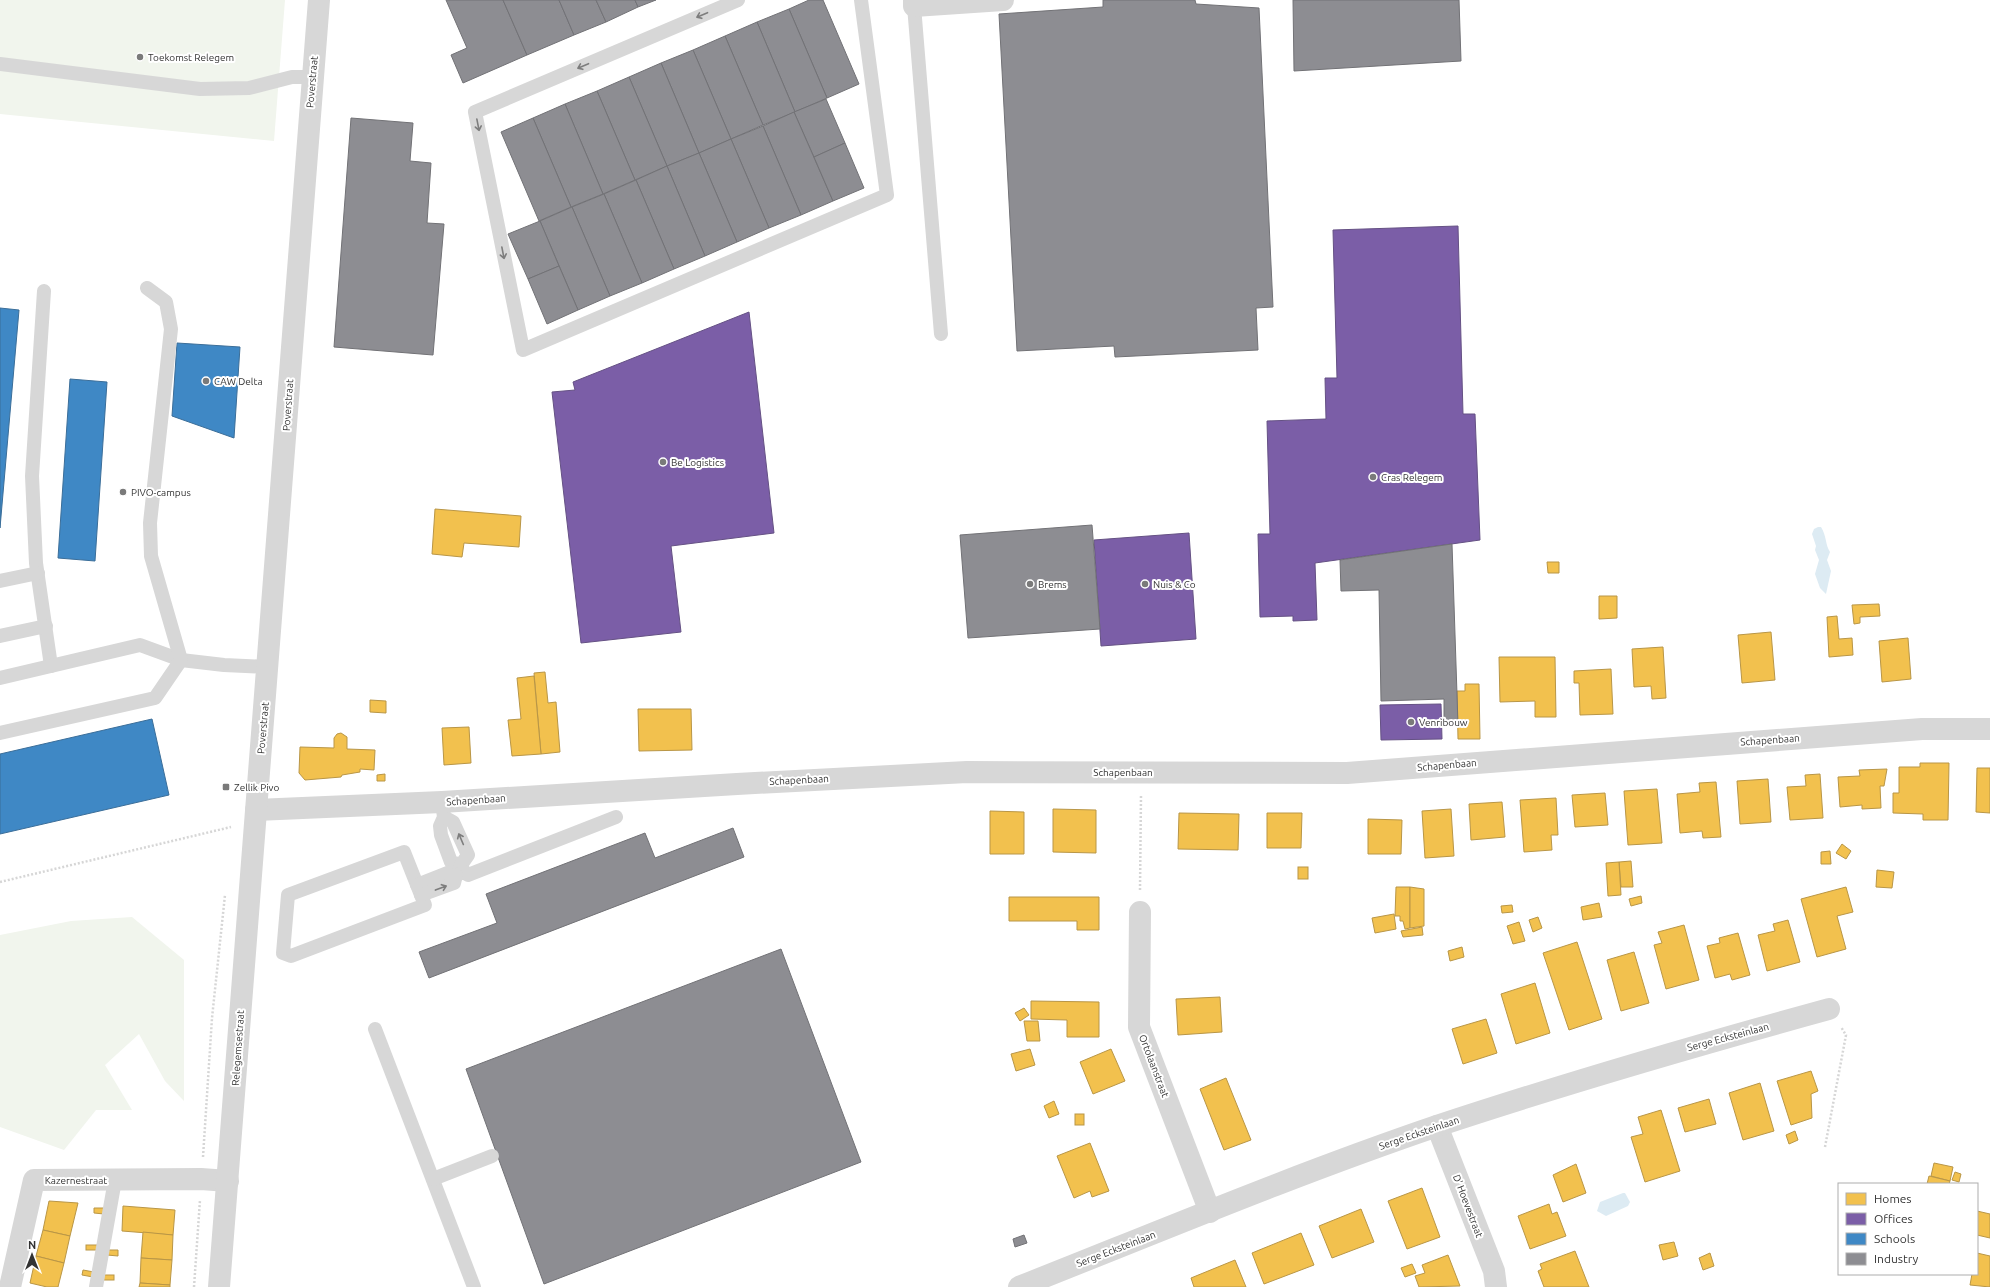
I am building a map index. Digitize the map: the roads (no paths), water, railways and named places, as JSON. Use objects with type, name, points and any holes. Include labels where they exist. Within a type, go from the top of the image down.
[{"type":"street","name":"Poverstraat","points":[[256,810],[319,0]]},
{"type":"street","points":[[914,3],[1003,0]]},
{"type":"street","name":"Schapenbaan","points":[[256,810],[443,810],[738,784],[967,772],[1347,773],[1922,729],[1990,729]]},
{"type":"street","name":"Relegemsestraat","points":[[219,1287],[256,810]]},
{"type":"street","name":"Ortolaanstraat","points":[[1140,912],[1140,1027],[1210,1212]]},
{"type":"street","name":"Serge Ecksteinlaan","points":[[1019,1287],[1349,1158],[1437,1126],[1650,1058],[1829,1009]]},
{"type":"street","name":"D' Hoevestraat","points":[[1437,1126],[1494,1271],[1496,1287]]},
{"type":"street","name":"Kazernestraat","points":[[10,1287],[34,1180],[201,1179],[228,1181]]},
{"type":"lane","points":[[738,0],[475,112],[523,350],[887,195],[861,0]]},
{"type":"lane","points":[[914,3],[941,334]]},
{"type":"lane","points":[[0,64],[200,89],[248,88],[292,77],[313,77]]},
{"type":"lane","points":[[147,288],[166,302],[171,329],[150,523],[151,556],[181,660]]},
{"type":"lane","points":[[44,291],[32,476],[38,573],[51,666]]},
{"type":"lane","points":[[0,581],[38,573]]},
{"type":"lane","points":[[0,636],[46,626]]},
{"type":"lane","points":[[0,678],[140,645],[181,660],[268,667]]},
{"type":"lane","points":[[0,733],[155,698],[181,660]]},
{"type":"lane","points":[[443,810],[440,826],[441,835],[451,862],[460,871],[468,875],[616,817]]},
{"type":"lane","points":[[404,852],[419,890],[425,905],[291,956],[283,953],[288,895],[404,852]]},
{"type":"lane","points":[[419,890],[454,883],[460,871]]},
{"type":"lane","points":[[375,1029],[474,1287]]},
{"type":"lane","points":[[433,1179],[492,1156]]},
{"type":"lane","points":[[96,1287],[115,1180]]},
{"type":"place","name":"Toekomst Relegem","points":[[140,57]]},
{"type":"place","name":"CAW Delta","points":[[206,381]]},
{"type":"place","name":"Be Logistics","points":[[663,462]]},
{"type":"place","name":"Cras Relegem","points":[[1373,477]]},
{"type":"place","name":"PIVO-campus","points":[[123,492]]},
{"type":"place","name":"Brems","points":[[1030,584]]},
{"type":"place","name":"Nuis & Co","points":[[1145,584]]},
{"type":"place","name":"Venribouw","points":[[1411,722]]},
{"type":"place","name":"Zellik Pivo","points":[[226,787]]}]
